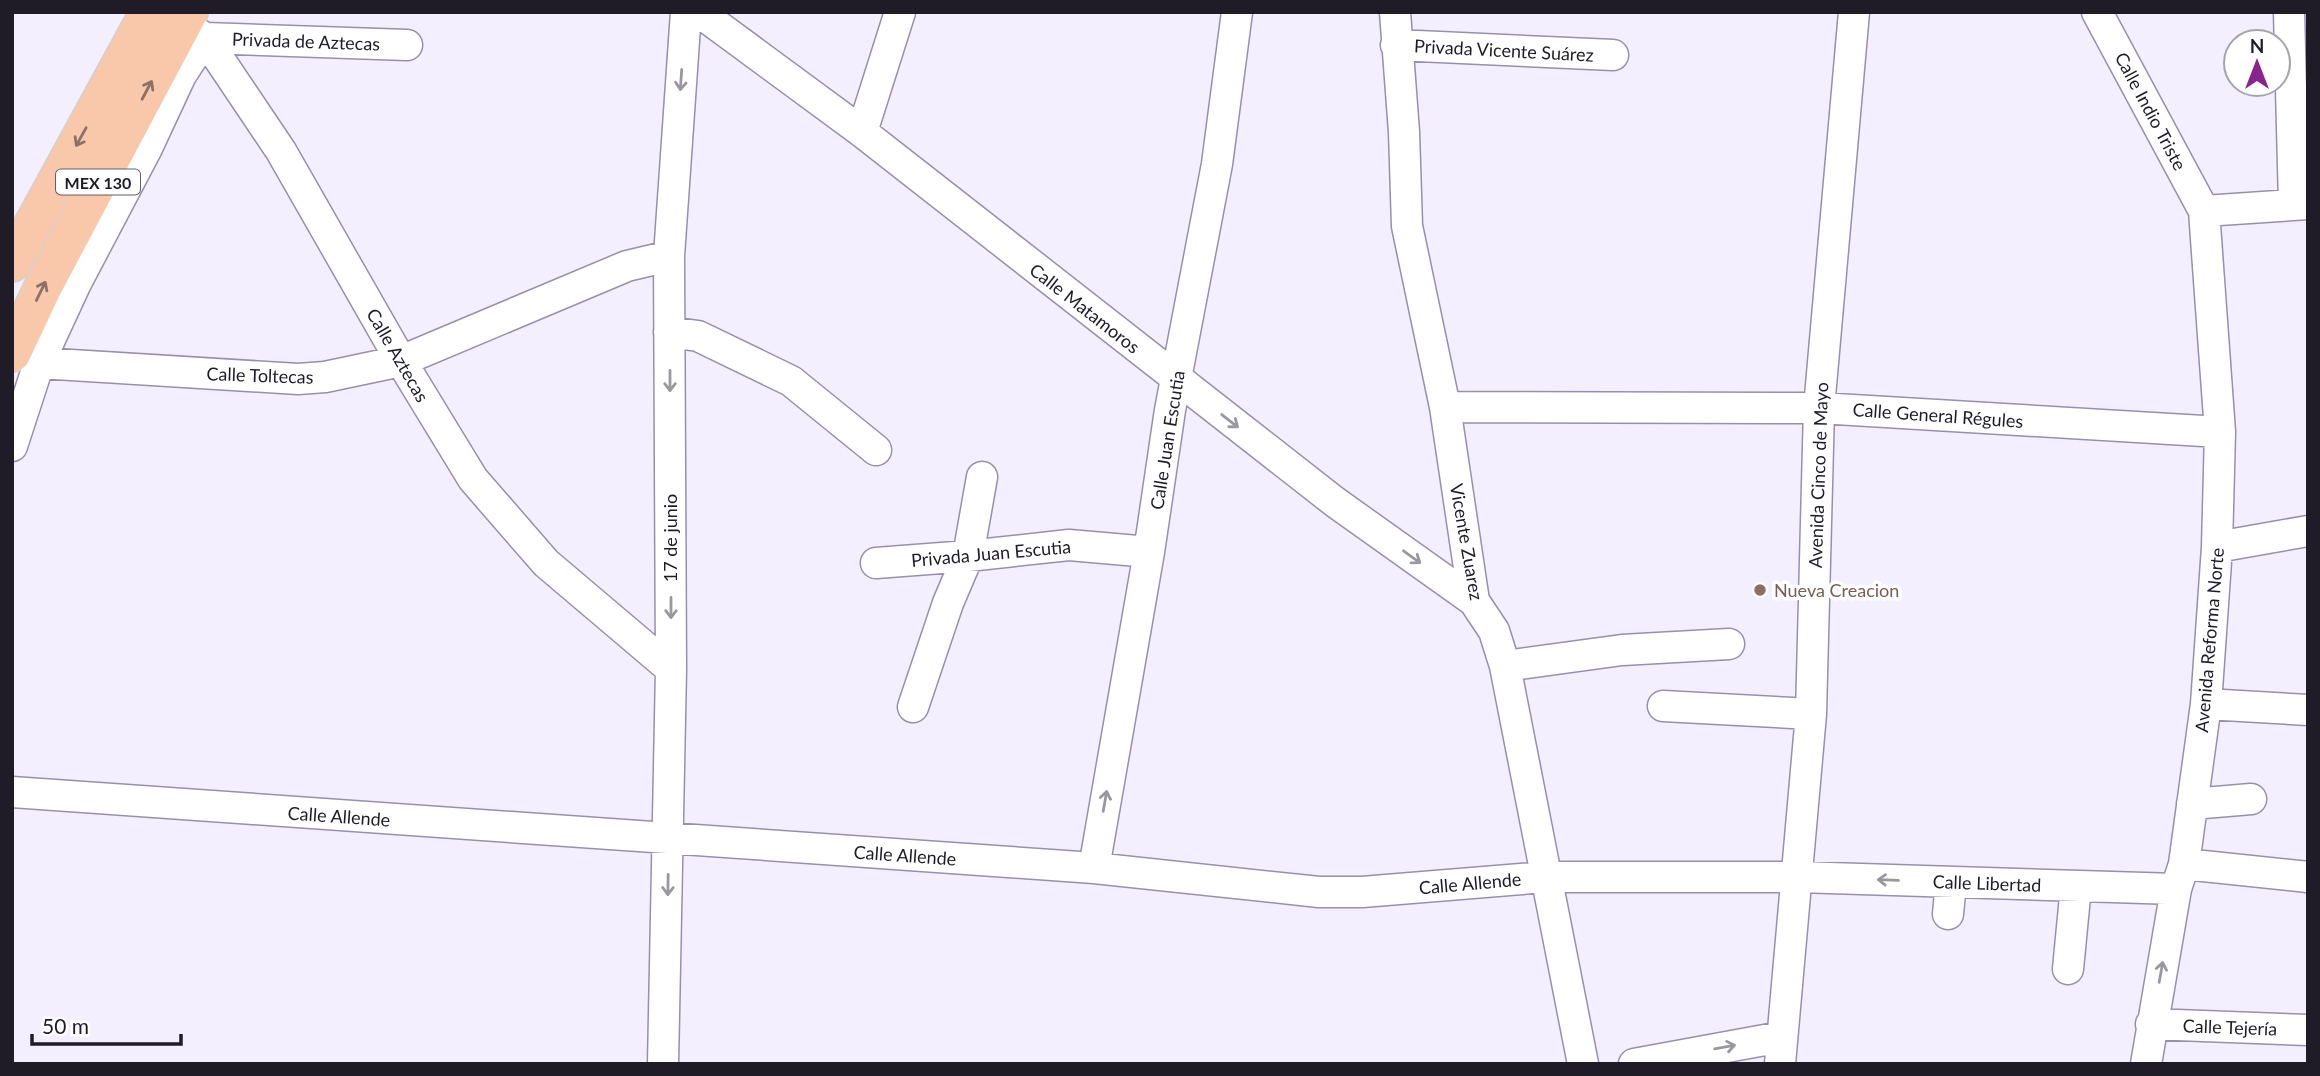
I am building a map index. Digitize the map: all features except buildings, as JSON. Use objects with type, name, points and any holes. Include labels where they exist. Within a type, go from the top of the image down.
[{"type":"main road","name":"MEX 130","points":[[12,262],[177,20]]},
{"type":"main road","name":"MEX 130","points":[[26,358],[43,287],[177,20]]},
{"type":"street","name":"17 de junio","points":[[663,1064],[671,669],[669,256],[686,12]]},
{"type":"street","name":"Calle Matamoros","points":[[699,12],[862,132],[1335,502],[1474,601]]},
{"type":"street","points":[[862,132],[900,12]]},
{"type":"street","name":"Calle Juan Escutia","points":[[1094,868],[1176,379],[1217,163],[1237,12]]},
{"type":"street","name":"Vicente Zuarez","points":[[1395,12],[1404,132],[1407,226],[1445,407],[1474,601],[1494,631],[1504,666],[1583,1064]]},
{"type":"street","name":"Avenida Cinco de Mayo","points":[[1780,1050],[1811,714],[1819,408],[1854,12]]},
{"type":"street","name":"Calle Indio Triste","points":[[2097,12],[2204,211]]},
{"type":"street","points":[[2204,211],[2301,204],[2290,12]]},
{"type":"street","name":"Privada de Aztecas","points":[[177,20],[407,45]]},
{"type":"street","name":"Calle Aztecas","points":[[177,20],[281,151],[473,479],[546,562],[671,669]]},
{"type":"street","name":"Privada Vicente Suárez","points":[[1396,45],[1613,55]]},
{"type":"street","name":"Avenida Reforma Norte","points":[[2146,1064],[2192,804],[2206,704],[2217,547],[2220,432],[2204,211]]},
{"type":"street","name":"Calle Toltecas","points":[[26,358],[298,379],[325,377],[401,360],[627,266],[669,256]]},
{"type":"street","points":[[669,332],[698,336],[791,381],[876,450]]},
{"type":"street","points":[[12,446],[26,358]]},
{"type":"street","name":"Calle General Régules","points":[[1445,407],[1819,408],[2220,432]]},
{"type":"street","points":[[913,707],[948,603],[968,556],[982,477]]},
{"type":"street","points":[[2217,547],[2308,531]]},
{"type":"street","name":"Privada Juan Escutia","points":[[876,562],[1069,545],[1149,552]]},
{"type":"street","points":[[1504,666],[1622,650],[1729,644]]},
{"type":"street","points":[[2206,704],[2308,710]]},
{"type":"street","points":[[1663,706],[1811,714]]},
{"type":"street","name":"Calle Allende","points":[[12,792],[1094,868],[1319,892],[1362,892],[1546,877],[1798,877]]},
{"type":"street","points":[[2192,804],[2251,799]]},
{"type":"street","name":"Calle Libertad","points":[[1798,877],[2076,886],[2180,876],[2308,877]]},
{"type":"street","points":[[1948,915],[1951,882]]},
{"type":"street","points":[[2068,970],[2076,886]]},
{"type":"street","name":"Calle Tejería","points":[[2151,1024],[2308,1030]]},
{"type":"street","points":[[1634,1064],[1780,1050]]},
{"type":"place","name":"Nueva Creacion","points":[[1760,590]]}]
